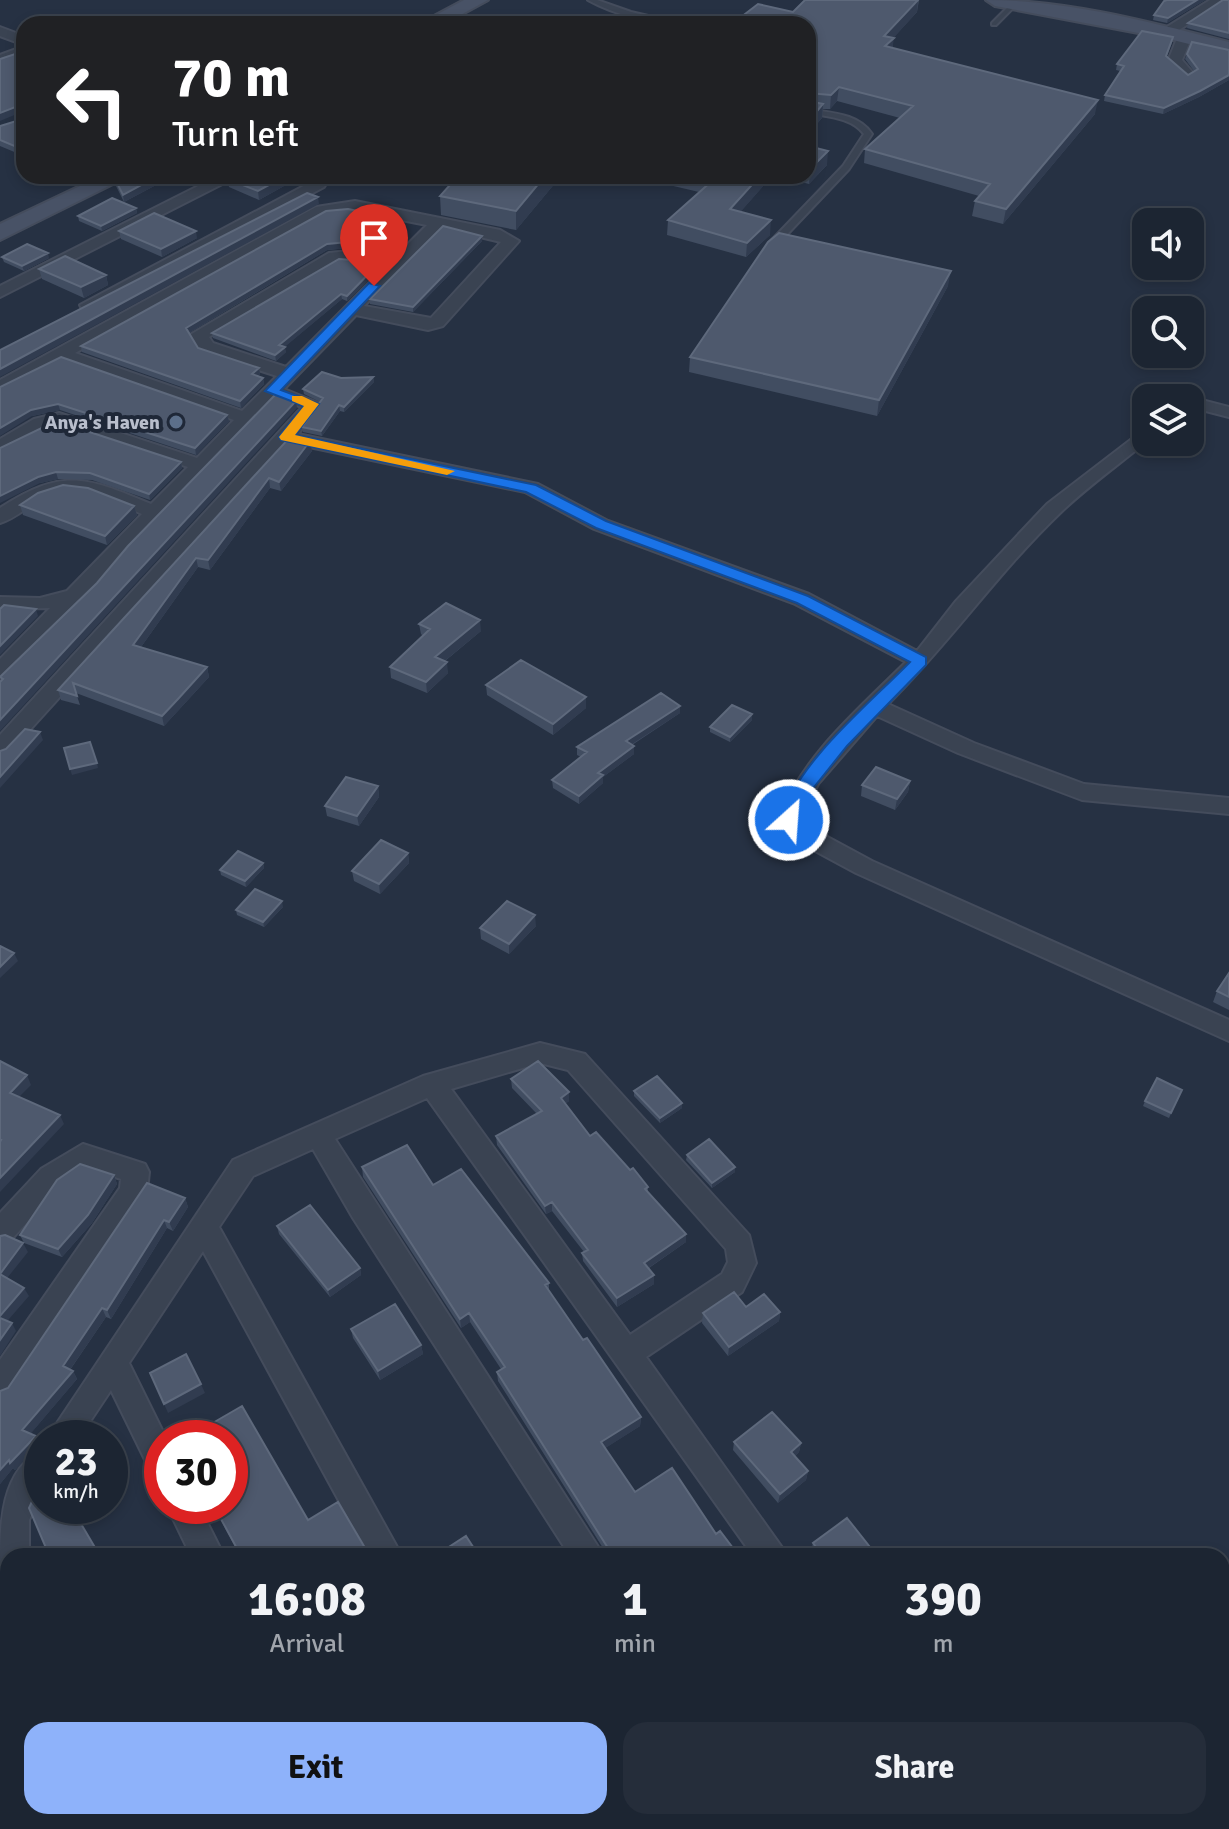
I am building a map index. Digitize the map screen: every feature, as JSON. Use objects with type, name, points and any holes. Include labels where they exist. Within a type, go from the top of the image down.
[{"type":"street","points":[[446,16],[479,0]]},
{"type":"street","points":[[1175,34],[1219,0]]},
{"type":"street","points":[[1004,2],[1175,34],[1229,48]]},
{"type":"street","points":[[1175,34],[1175,61],[1187,74]]},
{"type":"street","points":[[1,231],[101,184]]},
{"type":"street","points":[[0,292],[214,184]]},
{"type":"street","points":[[69,315],[319,184]]},
{"type":"street","points":[[0,387],[322,210],[355,206],[507,236],[511,241],[437,322],[428,325],[352,309]]},
{"type":"street","points":[[0,672],[395,262],[438,223]]},
{"type":"street","points":[[287,373],[206,347],[199,335],[335,256],[359,255],[395,262]]},
{"type":"street","points":[[60,353],[244,418]]},
{"type":"street","points":[[0,749],[286,437],[312,404],[272,391]]},
{"type":"street","points":[[1204,406],[1229,412]]},
{"type":"street","points":[[0,447],[40,423],[59,418],[200,465]]},
{"type":"street","points":[[286,437],[531,488],[601,525],[802,599],[920,661]]},
{"type":"street","points":[[1132,444],[1054,508],[963,606],[920,661],[794,799],[789,820],[801,833],[864,867],[1229,1031]]},
{"type":"street","points":[[0,517],[51,487],[67,485],[85,487],[156,513]]},
{"type":"street","points":[[0,603],[40,604],[70,597]]},
{"type":"street","points":[[875,707],[966,748],[1082,792],[1229,806]]},
{"type":"street","points":[[75,1420],[243,1168],[320,1137],[432,1084],[540,1053],[576,1061],[739,1244],[742,1263],[732,1283],[628,1353]]},
{"type":"street","points":[[432,1084],[766,1548]]},
{"type":"street","points":[[320,1137],[363,1210],[583,1548]]},
{"type":"street","points":[[0,1232],[51,1177],[83,1155],[135,1172],[133,1191],[0,1385]]},
{"type":"street","points":[[205,1228],[382,1548]]},
{"type":"street","points":[[114,1364],[144,1425]]},
{"type":"street","points":[[13,1548],[13,1521],[24,1494]]},
{"type":"street","points":[[192,1524],[204,1548]]},
{"type":"lane","points":[[591,0],[639,16]]},
{"type":"lane","points":[[994,24],[1004,2]]},
{"type":"lane","points":[[765,252],[846,167],[868,134],[865,127],[856,122],[816,113]]},
{"type":"building","points":[[805,0],[918,0],[884,36],[894,38],[885,46],[1098,100],[1006,209],[975,201],[990,184],[865,149],[913,106],[839,87],[831,95],[816,94],[816,16],[742,16],[758,4],[793,12]]},
{"type":"building","points":[[1167,0],[1197,0],[1168,18],[1154,15]]},
{"type":"building","points":[[1223,0],[1229,0],[1229,33],[1188,23]]},
{"type":"building","points":[[1142,31],[1173,37],[1166,56],[1188,75],[1198,69],[1187,54],[1192,42],[1229,50],[1229,75],[1164,108],[1105,95],[1124,66],[1117,64]]},
{"type":"building","points":[[16,54],[16,107],[0,113],[0,59]]},
{"type":"building","points":[[16,121],[16,147],[0,140],[0,126]]},
{"type":"building","points":[[816,148],[828,151],[816,163]]},
{"type":"building","points":[[118,184],[143,184],[123,195]]},
{"type":"building","points":[[240,184],[271,184],[258,191]]},
{"type":"building","points":[[451,184],[538,184],[516,211],[440,196]]},
{"type":"building","points":[[708,184],[753,184],[730,209],[771,220],[747,243],[668,220]]},
{"type":"building","points":[[307,193],[318,197],[0,369],[0,350]]},
{"type":"building","points":[[112,198],[136,208],[101,226],[78,216]]},
{"type":"building","points":[[348,209],[378,215],[364,230],[403,238],[393,248],[359,241],[327,244],[186,328],[198,348],[259,368],[252,374],[263,378],[240,401],[81,346],[326,211]]},
{"type":"building","points":[[154,213],[196,231],[161,249],[119,231]]},
{"type":"building","points":[[443,226],[482,236],[413,307],[370,299]]},
{"type":"building","points":[[779,233],[951,271],[879,400],[690,357],[768,242]]},
{"type":"building","points":[[27,244],[48,253],[22,266],[2,257]]},
{"type":"building","points":[[65,256],[106,275],[81,287],[39,269]]},
{"type":"building","points":[[339,259],[380,262],[347,296],[341,294],[279,345],[285,347],[275,355],[212,333]]},
{"type":"building","points":[[61,357],[227,415],[195,448],[58,404],[31,410],[0,428],[0,387]]},
{"type":"building","points":[[322,372],[341,378],[373,377],[344,407],[339,405],[321,431],[302,427],[323,398],[303,389]]},
{"type":"building","points":[[276,394],[296,401],[0,720],[0,682],[3,679],[0,677],[97,583],[128,546]]},
{"type":"building","points":[[56,421],[181,462],[149,494],[90,473],[56,472],[38,477],[0,496],[0,448]]},
{"type":"building","points":[[290,437],[310,441],[279,482],[269,478],[208,560],[196,558],[133,645],[207,667],[178,699],[162,716],[73,683],[77,696],[58,690]]},
{"type":"building","points":[[63,485],[88,488],[134,506],[105,536],[20,505],[38,493]]},
{"type":"building","points":[[446,603],[480,620],[435,657],[447,662],[426,682],[390,667],[430,629],[419,624]]},
{"type":"building","points":[[4,605],[36,609],[0,646],[0,609]]},
{"type":"building","points":[[521,660],[586,697],[553,724],[486,685]]},
{"type":"building","points":[[661,693],[680,706],[626,741],[634,746],[598,773],[603,775],[579,796],[552,780],[587,752],[577,747]]},
{"type":"building","points":[[732,705],[752,714],[730,737],[710,727]]},
{"type":"building","points":[[25,729],[40,732],[0,777],[0,751],[6,749]]},
{"type":"building","points":[[90,742],[97,763],[70,769],[64,748]]},
{"type":"building","points":[[876,767],[910,781],[897,799],[862,785]]},
{"type":"building","points":[[346,777],[378,786],[357,816],[325,806]]},
{"type":"building","points":[[381,840],[408,853],[379,884],[352,871]]},
{"type":"building","points":[[238,851],[263,863],[245,881],[220,870]]},
{"type":"building","points":[[255,889],[282,901],[263,922],[236,910]]},
{"type":"building","points":[[507,901],[535,915],[509,944],[480,928]]},
{"type":"building","points":[[0,946],[14,953],[0,967]]},
{"type":"building","points":[[1229,973],[1229,997],[1217,991]]},
{"type":"building","points":[[0,1061],[27,1075],[10,1093],[60,1115],[0,1178],[1,1140]]},
{"type":"building","points":[[538,1061],[569,1092],[561,1098],[590,1136],[596,1132],[630,1170],[633,1168],[648,1187],[645,1189],[686,1234],[644,1263],[654,1275],[617,1298],[582,1253],[588,1250],[552,1202],[545,1206],[496,1136],[542,1111],[511,1079]]},
{"type":"building","points":[[657,1076],[682,1103],[660,1118],[634,1091]]},
{"type":"building","points":[[1157,1078],[1182,1090],[1171,1113],[1145,1101]]},
{"type":"building","points":[[709,1139],[735,1167],[712,1183],[687,1155]]},
{"type":"building","points":[[407,1145],[433,1185],[461,1169],[549,1283],[545,1285],[583,1340],[587,1338],[641,1417],[601,1442],[635,1492],[672,1468],[716,1534],[720,1531],[733,1548],[608,1548],[497,1372],[505,1367],[469,1313],[460,1319],[362,1167]]},
{"type":"building","points":[[80,1164],[114,1175],[88,1215],[58,1249],[20,1235],[57,1180]]},
{"type":"building","points":[[147,1183],[185,1198],[169,1222],[164,1220],[107,1310],[102,1308],[63,1366],[73,1371],[31,1420],[24,1420],[24,1448],[0,1470],[0,1391],[8,1388]]},
{"type":"building","points":[[310,1205],[360,1268],[328,1290],[277,1226]]},
{"type":"building","points":[[5,1235],[23,1243],[0,1274],[0,1236]]},
{"type":"building","points":[[0,1274],[24,1288],[0,1316]]},
{"type":"building","points":[[734,1292],[746,1307],[764,1294],[780,1312],[729,1347],[703,1313]]},
{"type":"building","points":[[395,1304],[421,1345],[378,1371],[351,1329]]},
{"type":"building","points":[[0,1318],[12,1323],[0,1340]]},
{"type":"building","points":[[186,1354],[201,1384],[164,1404],[150,1373]]},
{"type":"building","points":[[242,1406],[308,1520],[338,1502],[365,1548],[237,1548],[224,1524],[248,1524],[248,1420],[218,1420]]},
{"type":"building","points":[[772,1412],[801,1443],[791,1452],[808,1471],[780,1494],[734,1442]]},
{"type":"building","points":[[847,1518],[871,1548],[817,1548],[813,1543]]},
{"type":"building","points":[[36,1524],[81,1524],[95,1548],[46,1548]]},
{"type":"building","points":[[466,1536],[474,1548],[447,1548]]},
{"type":"slow traffic","points":[[297,399],[312,404],[311,409],[286,437],[447,471]]},
{"type":"place","name":"Anya's Haven","points":[[176,422]]},
{"type":"route","points":[[374,286],[272,391],[312,404],[286,437],[531,488],[601,525],[802,599],[920,661],[841,742],[794,799],[789,820]]}]
